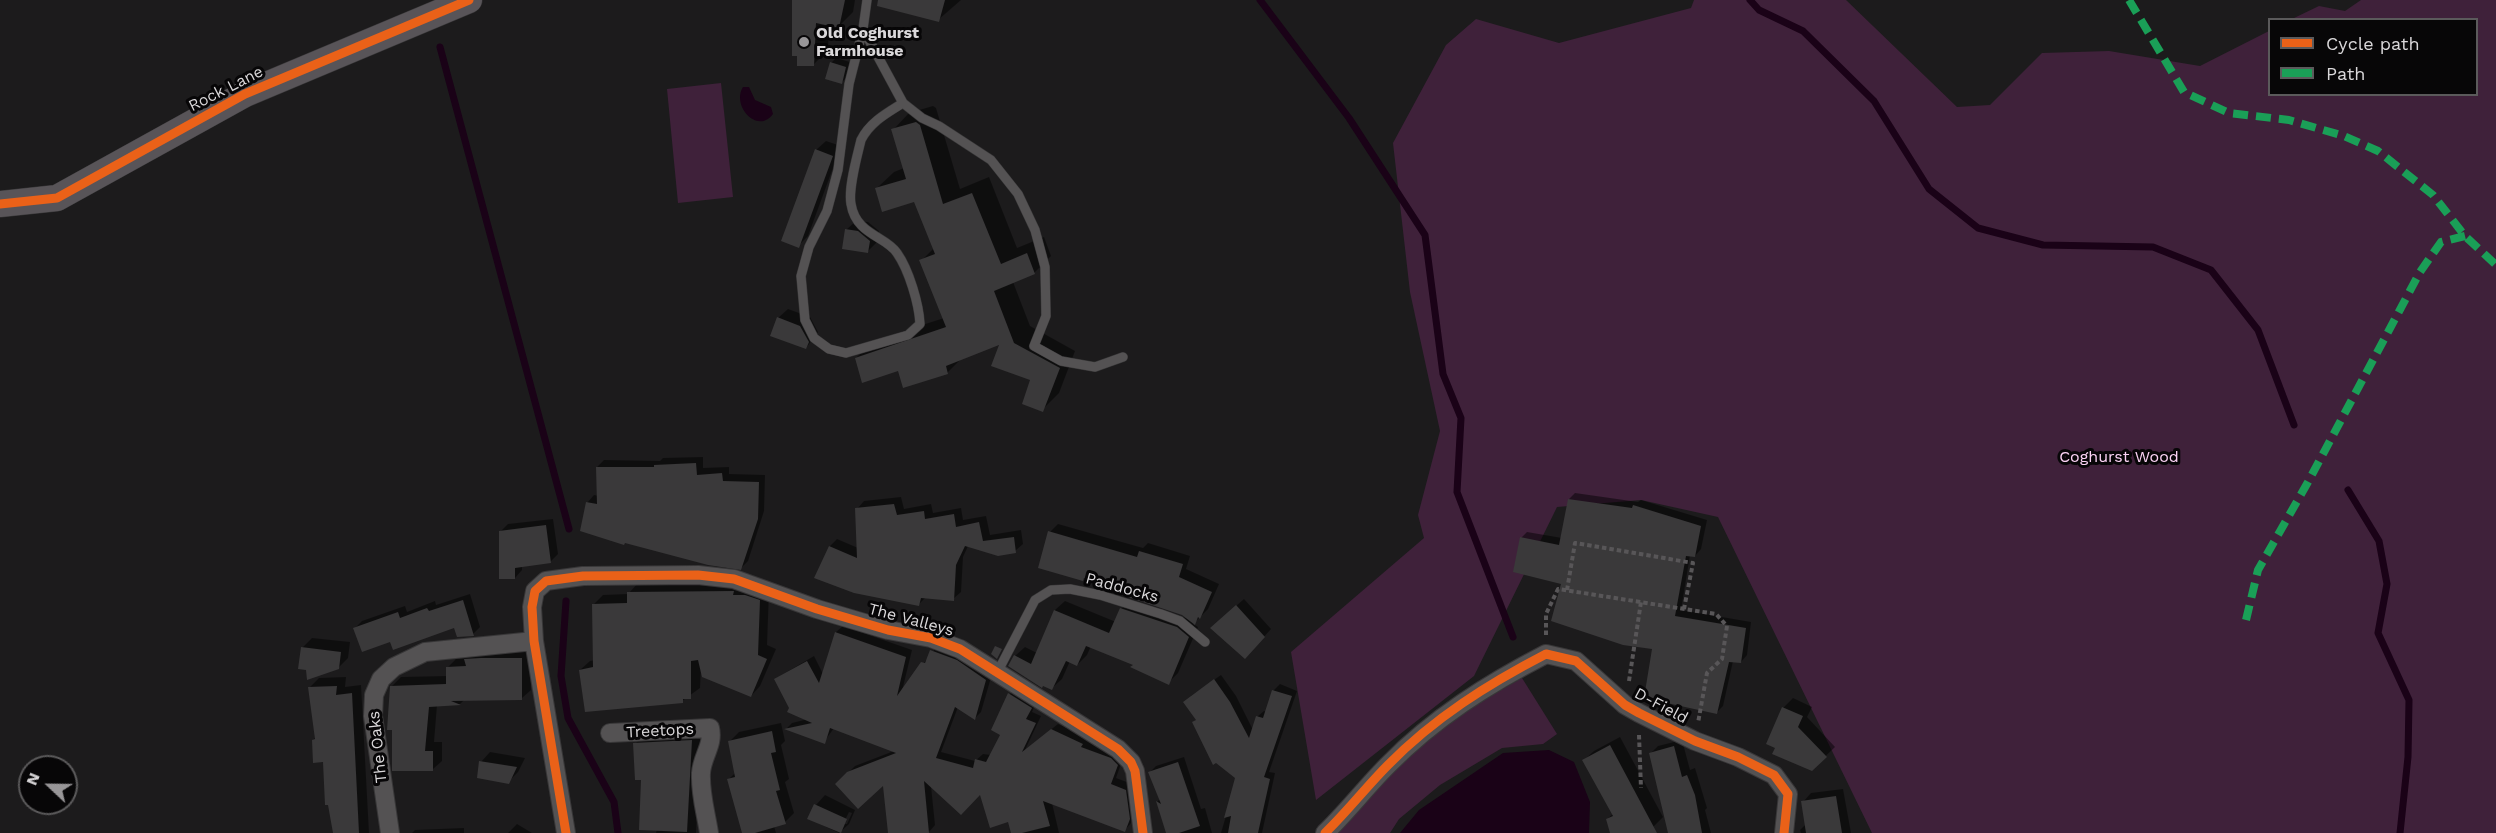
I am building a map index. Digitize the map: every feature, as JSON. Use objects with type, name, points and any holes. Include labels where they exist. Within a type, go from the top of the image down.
[{"type":"street","name":"Rock Lane","points":[[0,204],[57,198],[245,94],[469,0]]},
{"type":"street","name":"The Valleys","points":[[566,833],[534,642],[532,608],[535,591],[546,581],[583,576],[698,575],[734,579],[817,609],[888,630],[931,638],[960,649],[1118,749],[1131,762],[1143,833]]},
{"type":"street","name":"The Oaks","points":[[390,833],[373,716],[374,695],[381,679],[394,667],[425,652],[534,642]]},
{"type":"street","name":"D-Field","points":[[1546,654],[1576,661],[1632,709],[1695,741],[1738,757],[1774,775],[1788,794],[1784,833]]},
{"type":"street","points":[[1324,833],[1389,764],[1451,710],[1498,679],[1546,654]]},
{"type":"street","name":"Treetops","points":[[610,733],[710,728],[713,740],[701,770],[701,795],[709,833]]},
{"type":"lane","points":[[867,0],[863,29],[849,84],[838,170],[827,211],[809,247],[801,276],[806,320],[814,338],[829,349],[846,352],[908,335],[920,324],[920,306],[897,252],[871,235],[852,212],[850,200],[861,140],[865,132],[875,120],[903,103]]},
{"type":"lane","points":[[863,29],[903,103],[922,118],[939,126],[991,160],[1018,195],[1035,230],[1045,267],[1046,316],[1034,346],[1061,361],[1095,367],[1123,357]]},
{"type":"lane","name":"Paddocks","points":[[997,672],[1035,600],[1052,590],[1070,589],[1100,595],[1161,614],[1180,621],[1205,642]]},
{"type":"path","points":[[1567,590],[1575,543],[1693,563],[1684,609]]},
{"type":"path","points":[[1546,654],[1546,614],[1554,592],[1558,589],[1716,614],[1727,626],[1722,659],[1707,673],[1695,741]]},
{"type":"path","points":[[1641,602],[1632,709],[1641,788]]},
{"type":"green space","name":"Coghurst Wood","points":[[1694,0],[1846,0],[1957,107],[1990,105],[2042,53],[2109,51],[2200,66],[2268,32],[2268,96],[2478,96],[2478,18],[2294,18],[2319,6],[2345,11],[2361,0],[2496,0],[2496,833],[1872,833],[1718,517],[1641,500],[1557,507],[1474,676],[1316,800],[1291,652],[1424,538],[1418,515],[1440,431],[1410,292],[1393,143],[1446,45],[1476,19],[1559,43],[1691,8]]},
{"type":"green space","points":[[721,83],[733,197],[678,203],[667,89]]},
{"type":"green space","points":[[1522,678],[1557,734],[1543,744],[1502,748],[1440,785],[1399,819],[1390,833],[1337,833],[1406,744]]},
{"type":"shaded area","points":[[743,87],[749,87],[755,100],[771,107],[773,114],[767,120],[754,120],[748,116],[741,102],[740,94]]},
{"type":"shaded area","points":[[1549,750],[1574,762],[1590,802],[1589,833],[1400,833],[1419,810],[1503,753]]},
{"type":"building","name":"Old Coghurst Farmhouse","points":[[792,0],[845,0],[839,28],[816,23],[814,66],[797,66],[797,56],[792,56]]},
{"type":"building","points":[[878,0],[945,0],[939,22],[877,6]]},
{"type":"building","points":[[830,62],[846,67],[842,84],[825,79]]},
{"type":"building","points":[[916,122],[920,125],[943,204],[972,193],[1001,264],[1027,253],[1035,274],[994,291],[1014,343],[1060,368],[1043,412],[1022,404],[1030,380],[991,366],[999,345],[946,366],[948,374],[903,388],[898,371],[862,383],[855,358],[946,327],[919,260],[935,254],[914,202],[882,212],[875,188],[906,179],[891,129]]},
{"type":"building","points":[[815,149],[833,156],[799,248],[781,241]]},
{"type":"building","points":[[845,229],[858,231],[870,241],[868,253],[842,249]]},
{"type":"building","points":[[777,317],[800,326],[809,342],[806,349],[770,336]]},
{"type":"building","points":[[696,463],[697,475],[722,473],[723,481],[759,482],[758,519],[741,570],[708,565],[625,543],[624,545],[580,531],[586,502],[597,504],[596,467],[654,467],[654,465]]},
{"type":"building","points":[[1568,499],[1632,508],[1633,505],[1701,526],[1695,557],[1686,556],[1675,616],[1746,628],[1741,663],[1729,662],[1717,714],[1644,698],[1652,649],[1623,645],[1551,621],[1561,584],[1513,572],[1520,537],[1559,545]]},
{"type":"building","points":[[894,504],[897,515],[924,511],[925,519],[954,514],[956,527],[979,522],[983,541],[1014,537],[1016,553],[998,556],[965,546],[956,565],[954,601],[921,598],[919,606],[854,593],[814,578],[829,546],[857,558],[855,508]]},
{"type":"building","points":[[546,525],[551,563],[515,568],[515,579],[499,579],[499,531]]},
{"type":"building","points":[[1048,531],[1137,557],[1139,551],[1183,564],[1179,577],[1212,592],[1200,619],[1198,617],[1195,625],[1182,615],[1125,596],[1127,592],[1084,578],[1083,581],[1038,568]]},
{"type":"building","points":[[734,591],[733,595],[745,595],[760,600],[758,655],[767,659],[751,697],[702,677],[698,660],[691,661],[691,699],[683,699],[683,703],[585,712],[579,670],[593,667],[592,604],[627,603],[627,592]]},
{"type":"building","points":[[463,600],[474,636],[457,637],[454,628],[393,650],[390,642],[362,652],[353,628],[398,612],[400,618],[427,608],[429,611]]},
{"type":"building","points":[[1236,605],[1265,637],[1245,659],[1210,628]]},
{"type":"building","points":[[1120,608],[1177,627],[1189,637],[1169,685],[1130,667],[1133,665],[1086,646],[1077,666],[1066,661],[1052,690],[1043,686],[1042,688],[1008,666],[1014,655],[1031,664],[1054,610],[1109,633]]},
{"type":"building","points":[[835,632],[906,657],[897,696],[921,662],[925,663],[930,650],[957,660],[986,680],[975,720],[955,707],[936,758],[973,768],[975,759],[986,762],[1000,735],[991,730],[1008,693],[1032,708],[1026,719],[1036,723],[1022,752],[1051,729],[1083,744],[1081,747],[1111,758],[1118,765],[1111,784],[1126,790],[1130,819],[1125,832],[1043,801],[1050,826],[1022,833],[1011,833],[1008,822],[990,828],[980,795],[961,815],[924,781],[929,833],[888,833],[883,786],[858,809],[835,784],[847,772],[896,753],[830,728],[825,744],[784,729],[812,723],[787,712],[789,708],[774,679],[807,661],[819,683]]},
{"type":"building","points":[[995,646],[1002,649],[997,659],[991,654]]},
{"type":"building","points":[[301,647],[341,652],[339,669],[307,680],[306,670],[298,669]]},
{"type":"building","points":[[522,658],[522,700],[451,701],[461,705],[429,707],[425,751],[433,751],[433,771],[392,771],[392,730],[387,730],[390,686],[446,684],[446,667],[466,666],[464,659]]},
{"type":"building","points":[[1214,679],[1230,702],[1249,738],[1256,716],[1263,718],[1272,690],[1292,696],[1264,777],[1270,779],[1258,833],[1228,833],[1231,816],[1224,818],[1235,778],[1216,763],[1213,765],[1192,722],[1196,720],[1183,702]]},
{"type":"building","points":[[337,686],[336,695],[352,693],[359,833],[333,833],[328,805],[325,805],[323,762],[313,763],[312,740],[315,739],[308,687]]},
{"type":"building","points":[[1782,707],[1803,716],[1798,727],[1827,757],[1812,771],[1772,754],[1775,748],[1766,744]]},
{"type":"building","points":[[772,731],[776,752],[771,753],[780,790],[776,791],[786,824],[755,833],[742,833],[727,779],[735,777],[728,741]]},
{"type":"building","points":[[692,740],[687,832],[639,830],[641,780],[635,780],[633,743]]},
{"type":"building","points":[[1610,745],[1657,833],[1610,833],[1606,819],[1613,816],[1582,760]]},
{"type":"building","points":[[1674,746],[1682,777],[1687,775],[1695,795],[1702,833],[1668,833],[1649,753]]},
{"type":"building","points":[[479,761],[517,767],[509,784],[477,778]]},
{"type":"building","points":[[1178,762],[1200,826],[1179,833],[1166,833],[1156,801],[1161,804],[1148,772]]},
{"type":"building","points":[[1836,796],[1842,833],[1806,833],[1801,801]]},
{"type":"building","points":[[814,804],[847,819],[841,833],[807,819]]},
{"type":"waterway","points":[[1260,0],[1349,118],[1425,235],[1443,374],[1461,418],[1457,492],[1513,637]]},
{"type":"waterway","points":[[1750,0],[1759,10],[1803,31],[1874,101],[1929,189],[1978,228],[2043,245],[2153,247],[2211,270],[2258,330],[2294,425]]},
{"type":"waterway","points":[[440,47],[569,529]]},
{"type":"waterway","points":[[2348,490],[2379,541],[2387,584],[2378,633],[2409,700],[2408,757],[2400,833]]},
{"type":"waterway","points":[[566,601],[561,676],[568,718],[614,802],[618,833]]},
{"type":"marked path","points":[[2129,0],[2184,92],[2229,113],[2289,120],[2344,136],[2378,151],[2433,195],[2465,236],[2496,265]]},
{"type":"marked path","points":[[2246,620],[2258,570],[2308,482],[2420,272],[2441,242],[2465,236]]},
{"type":"cycle path","points":[[0,204],[57,198],[245,94],[469,0]]},
{"type":"cycle path","points":[[566,833],[534,641],[532,607],[535,591],[546,581],[583,576],[698,575],[734,579],[817,609],[888,630],[931,638],[960,649],[1118,749],[1131,762],[1135,771],[1143,833]]},
{"type":"cycle path","points":[[1325,833],[1388,765],[1424,732],[1503,677],[1546,654],[1576,661],[1625,705],[1639,713],[1695,741],[1738,757],[1774,775],[1788,794],[1784,833]]},
{"type":"place","name":"Old Coghurst Farmhouse","points":[[804,42]]}]
